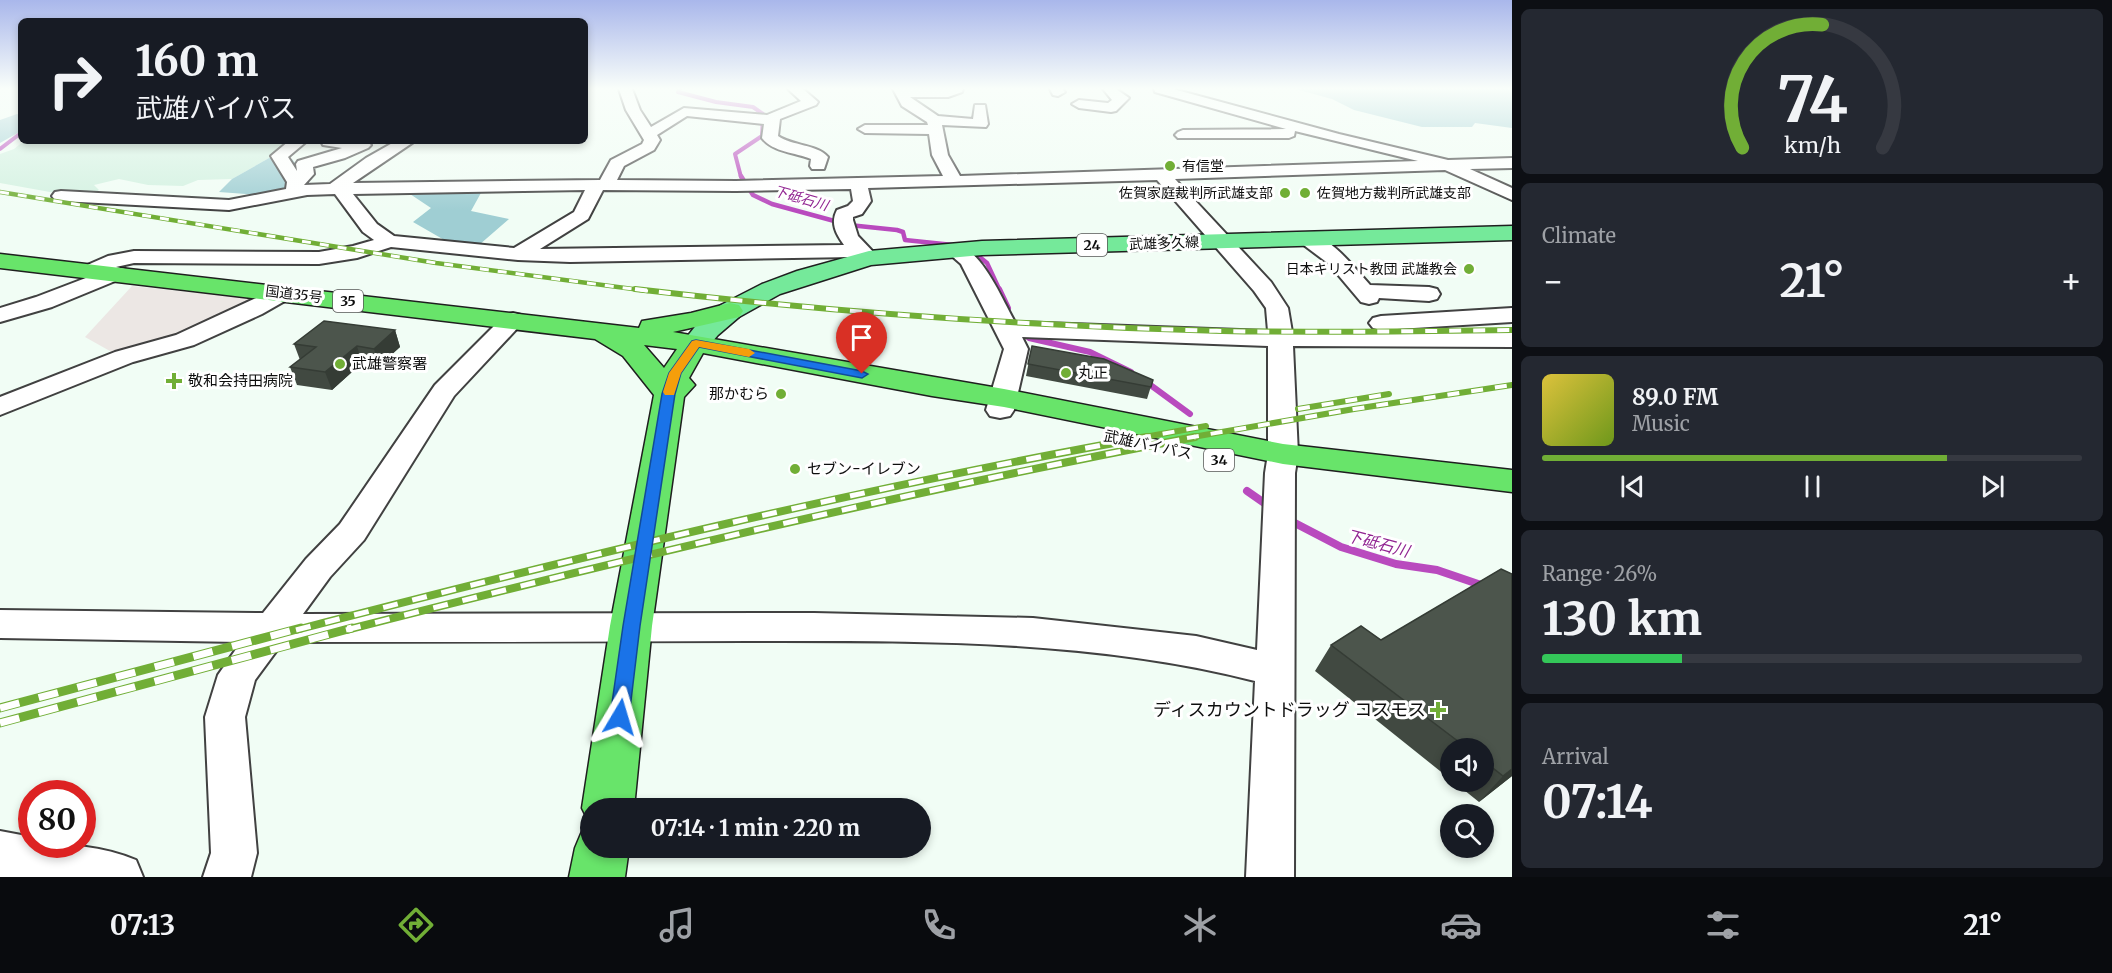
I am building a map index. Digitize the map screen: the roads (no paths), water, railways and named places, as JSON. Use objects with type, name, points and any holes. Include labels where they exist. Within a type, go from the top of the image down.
[{"type":"highway","points":[[1,261],[46,257],[126,265]]},
{"type":"highway","name":"国道35号","points":[[1,261],[92,270],[126,265],[282,293],[696,343]]},
{"type":"highway","points":[[596,330],[645,328],[692,321],[730,311]]},
{"type":"highway","points":[[596,330],[633,350],[669,394]]},
{"type":"highway","points":[[609,798],[632,626],[669,394],[675,373],[696,343]]},
{"type":"highway","name":"武雄バイパス","points":[[696,343],[932,387],[1002,404],[1281,489],[1512,498]]},
{"type":"highway","points":[[669,394],[707,368],[769,357]]},
{"type":"highway","name":"武雄バイパス","points":[[1281,489],[1512,481]]},
{"type":"highway","points":[[597,877],[600,858]]},
{"type":"main road","name":"武雄多久線","points":[[696,343],[708,329],[730,311],[771,289],[864,255],[955,250],[1512,233]]},
{"type":"street","points":[[518,254],[581,215],[617,163],[648,147],[652,140],[646,130]]},
{"type":"street","points":[[648,133],[658,130]]},
{"type":"street","points":[[767,130],[772,140],[820,156],[818,166]]},
{"type":"street","points":[[935,130],[940,155],[954,181]]},
{"type":"street","points":[[1309,130],[1447,165],[1512,195]]},
{"type":"street","points":[[1183,135],[1285,133],[1327,135]]},
{"type":"street","points":[[295,144],[279,156],[295,187]]},
{"type":"street","points":[[295,187],[306,174],[304,164],[339,155],[364,144]]},
{"type":"street","points":[[339,189],[372,161],[402,144]]},
{"type":"street","points":[[61,196],[229,205],[256,202],[295,187],[339,189],[954,181],[1512,163]]},
{"type":"street","points":[[1162,175],[1263,287],[1277,308],[1280,332],[1281,489],[1270,877]]},
{"type":"street","points":[[858,182],[862,201],[855,210],[844,214],[843,223],[846,234],[864,255]]},
{"type":"street","points":[[339,189],[370,228],[389,241]]},
{"type":"street","points":[[1308,239],[1336,260],[1366,294],[1429,294]]},
{"type":"street","points":[[0,315],[44,303],[126,265],[319,258],[357,252],[389,241],[518,254],[570,256],[864,255]]},
{"type":"street","points":[[955,250],[970,261],[1016,349],[1002,404]]},
{"type":"street","points":[[0,407],[124,357],[185,340],[254,309],[282,293]]},
{"type":"street","points":[[1003,321],[1145,336],[1280,332],[1512,315]]},
{"type":"street","points":[[226,877],[234,853],[225,717],[237,675],[275,628],[318,568],[351,532],[444,391],[513,320]]},
{"type":"street","points":[[1280,332],[1512,340]]},
{"type":"street","points":[[0,624],[275,628],[814,627],[1033,632],[1196,651],[1276,671]]},
{"type":"street","points":[[0,854],[119,877]]},
{"type":"waterway","name":"下砥石川","points":[[741,177],[735,154],[762,136],[762,130]]},
{"type":"waterway","points":[[0,149],[18,135]]},
{"type":"waterway","name":"下砥石川","points":[[741,176],[753,195],[772,204],[849,225],[897,230],[903,232],[905,240],[953,245]]},
{"type":"waterway","name":"下砥石川","points":[[976,254],[987,263],[1000,291]]},
{"type":"waterway","name":"下砥石川","points":[[999,289],[1008,308]]},
{"type":"waterway","name":"下砥石川","points":[[1029,338],[1090,352],[1131,372]]},
{"type":"waterway","name":"下砥石川","points":[[1145,381],[1190,414]]},
{"type":"waterway","name":"下砥石川","points":[[1247,491],[1270,507]]},
{"type":"waterway","name":"下砥石川","points":[[1289,520],[1341,547],[1396,564],[1437,570],[1484,586]]},
{"type":"railway","points":[[0,192],[436,263],[648,291]]},
{"type":"railway","points":[[635,289],[855,311],[1075,326],[1258,332],[1512,330]]},
{"type":"railway","points":[[1187,438],[1512,385]]},
{"type":"railway","points":[[1298,409],[1389,394]]},
{"type":"railway","points":[[1139,438],[1206,426]]},
{"type":"railway","points":[[296,630],[720,525],[933,478],[1147,437]]},
{"type":"railway","points":[[346,630],[769,527],[982,480],[1195,437]]},
{"type":"railway","points":[[0,708],[301,628]]},
{"type":"railway","points":[[0,723],[352,628]]},
{"type":"place","name":"有信堂","points":[[1170,166]]},
{"type":"place","name":"佐賀家庭裁判所武雄支部","points":[[1285,193]]},
{"type":"place","name":"佐賀地方裁判所武雄支部","points":[[1305,193]]},
{"type":"place","name":"日本キリスト教団 武雄教会","points":[[1469,269]]},
{"type":"place","name":"武雄警察署","points":[[340,364]]},
{"type":"place","name":"丸正","points":[[1066,373]]},
{"type":"place","name":"敬和会持田病院","points":[[174,381]]},
{"type":"place","name":"那かむら","points":[[781,394]]},
{"type":"place","name":"セブン-イレブン","points":[[795,469]]},
{"type":"place","name":"ディスカウントドラッグ コスモス","points":[[1438,710]]}]
